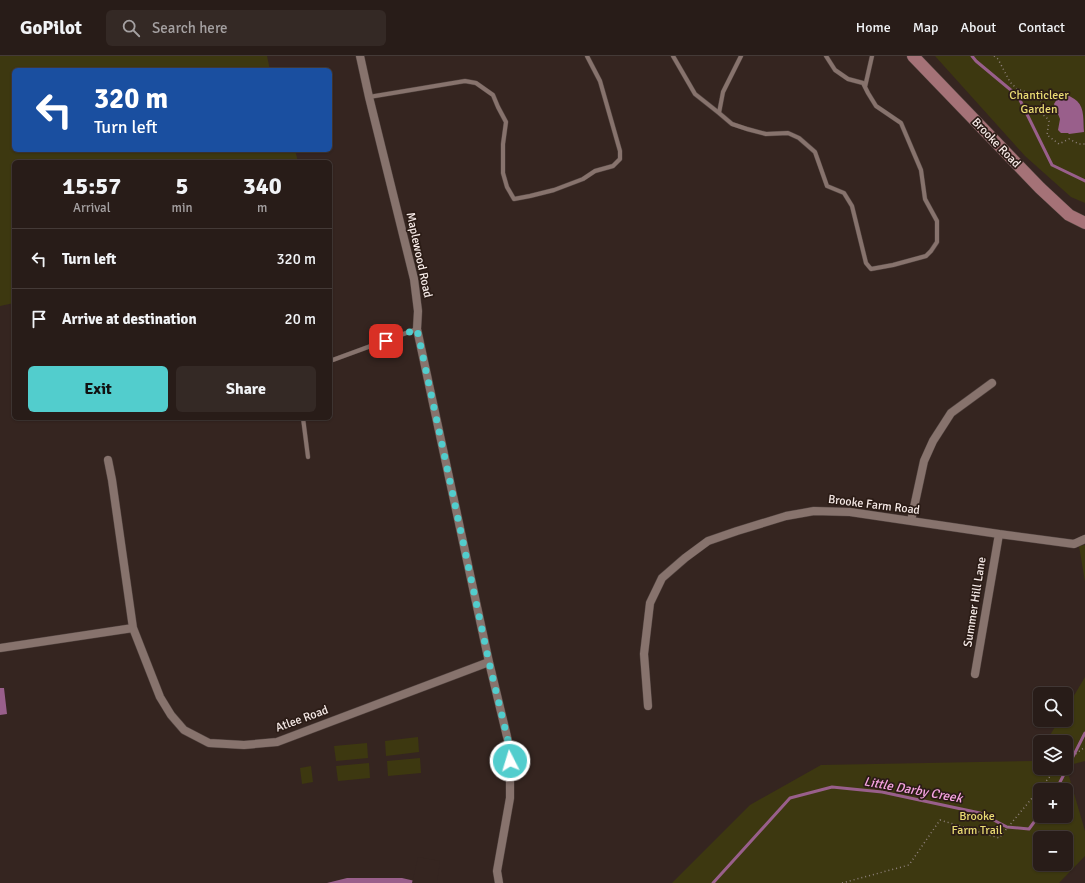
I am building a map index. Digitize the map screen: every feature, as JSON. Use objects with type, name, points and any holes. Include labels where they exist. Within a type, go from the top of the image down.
[{"type":"main road","name":"Brooke Road","points":[[913,56],[1040,188],[1069,215],[1085,223]]},
{"type":"street","name":"Maplewood Road","points":[[360,56],[414,279],[418,311],[417,329],[489,662],[510,749],[510,798],[497,871],[499,883]]},
{"type":"street","points":[[911,521],[924,461],[933,441],[951,413],[992,383]]},
{"type":"street","name":"Atlee Road","points":[[108,460],[133,628],[160,697],[171,715],[184,730],[209,743],[244,745],[277,742],[489,662]]},
{"type":"street","name":"Brooke Farm Road","points":[[648,706],[644,654],[650,603],[662,578],[708,541],[786,516],[814,510],[850,512],[1074,544],[1085,539]]},
{"type":"street","name":"Summer Hill Lane","points":[[975,674],[998,534]]},
{"type":"street","points":[[0,648],[133,628]]},
{"type":"lane","points":[[369,97],[465,81],[476,83],[492,94],[506,122],[503,144],[504,173],[507,186],[514,199],[530,196],[554,190],[583,179],[595,172],[613,166],[620,159],[620,151],[600,82],[587,56]]},
{"type":"lane","points":[[673,56],[695,94],[732,124],[766,134],[788,133],[799,138],[815,152],[819,167],[827,186],[844,193],[852,206],[864,258],[871,269],[926,256],[937,242],[937,221],[925,200],[921,170],[901,123],[876,106],[864,83],[848,79],[835,70],[826,56]]},
{"type":"lane","points":[[718,113],[723,92],[741,56]]},
{"type":"lane","points":[[865,87],[872,56]]},
{"type":"lane","points":[[332,360],[417,329]]},
{"type":"lane","points":[[303,420],[308,457]]},
{"type":"path","points":[[994,56],[998,59],[1010,82],[1017,89],[1038,96],[1042,103],[1042,114],[1046,116],[1049,121],[1047,134],[1059,144],[1069,139],[1079,144],[1085,144]]},
{"type":"path","points":[[1073,756],[1085,748]]},
{"type":"path","points":[[842,883],[909,866],[940,820],[999,838],[1050,775]]},
{"type":"green space","points":[[0,56],[267,56],[270,68],[12,68],[12,152],[296,152],[298,160],[12,160],[12,303],[0,306]]},
{"type":"green space","name":"Chanticleer Garden","points":[[935,56],[1085,56],[1085,203],[1071,197],[1025,156]]},
{"type":"green space","points":[[1085,545],[1085,582],[1079,546]]},
{"type":"green space","points":[[1085,677],[1085,761],[1073,764],[1073,735],[1050,735],[1055,727],[1073,727],[1073,697]]},
{"type":"green space","points":[[418,737],[419,752],[386,756],[385,741]]},
{"type":"green space","points":[[367,743],[368,758],[336,761],[334,746]]},
{"type":"green space","points":[[420,758],[421,773],[388,776],[387,761]]},
{"type":"green space","name":"Brooke Farm Trail","points":[[1033,761],[1033,775],[1069,775],[1071,783],[1033,783],[1033,823],[1073,823],[1073,790],[1085,831],[1085,856],[1073,868],[1073,831],[1033,831],[1033,871],[1071,871],[1059,883],[672,883],[750,805],[821,765]]},
{"type":"green space","points":[[369,763],[370,778],[338,781],[336,766]]},
{"type":"green space","points":[[311,766],[313,782],[302,784],[300,768]]},
{"type":"shaded area","points":[[1066,94],[1080,104],[1083,115],[1084,132],[1069,134],[1061,133],[1058,130],[1060,119],[1054,104],[1057,99]]},
{"type":"shaded area","points":[[0,688],[4,688],[7,714],[0,715]]},
{"type":"shaded area","points":[[347,878],[402,878],[435,883],[327,883]]},
{"type":"pier","points":[[418,857],[440,861],[437,883],[412,883]]},
{"type":"waterway","points":[[972,56],[1018,96],[1052,165],[1085,181]]},
{"type":"waterway","name":"Little Darby Creek","points":[[1060,783],[1085,733]]},
{"type":"waterway","name":"Little Darby Creek","points":[[713,883],[790,798],[832,787],[882,792],[980,813],[1007,827],[1029,829],[1033,823]]},
{"type":"route","points":[[386,341],[417,329],[489,662],[510,749],[510,761]]}]
